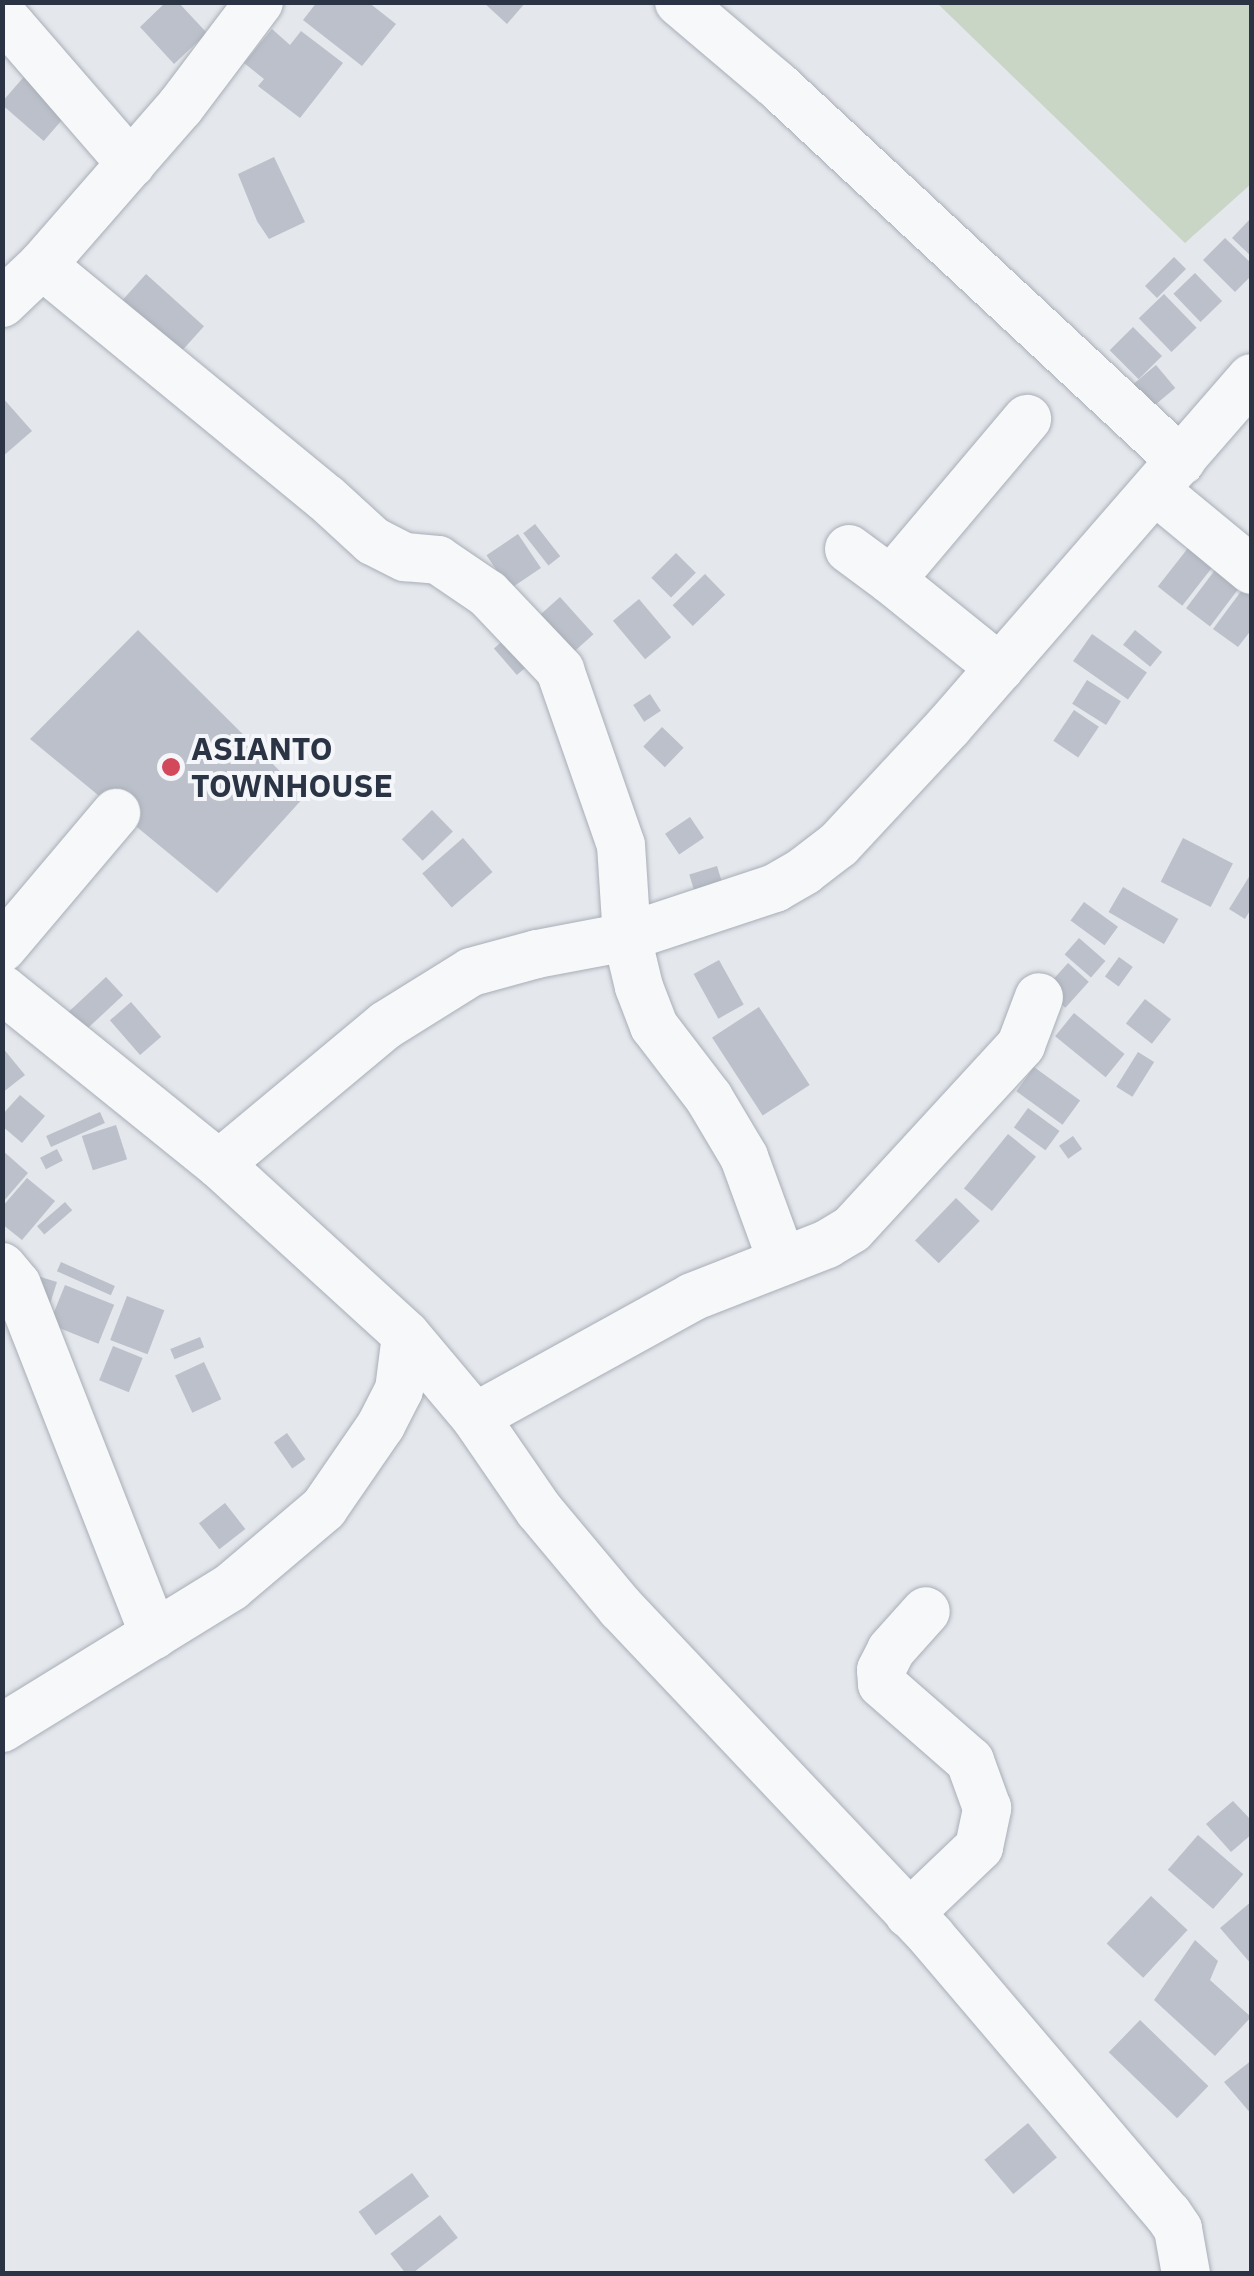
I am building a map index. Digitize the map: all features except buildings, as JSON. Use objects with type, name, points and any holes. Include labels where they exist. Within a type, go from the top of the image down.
[{"type":"street","points":[[2,303],[42,265],[131,164],[259,2]]},
{"type":"street","points":[[679,2],[777,84],[1168,476],[1252,570]]},
{"type":"street","points":[[2,15],[131,164]]},
{"type":"street","points":[[42,265],[326,498],[373,542],[405,557],[438,560],[488,594],[560,670],[621,845],[628,938],[654,1026],[709,1098],[744,1156],[781,1258]]},
{"type":"street","points":[[219,1164],[386,1025],[471,972],[536,954],[628,938],[775,888],[804,870],[852,830],[1168,476],[1246,396]]},
{"type":"street","points":[[891,580],[1027,419]]},
{"type":"street","points":[[849,549],[1000,668]]},
{"type":"street","points":[[2,948],[116,813]]},
{"type":"street","points":[[2,989],[219,1164],[406,1335],[475,1417],[539,1510],[620,1608],[909,1914],[1168,2214],[1178,2229],[1186,2274]]},
{"type":"street","points":[[475,1417],[692,1297],[781,1258],[827,1244],[852,1229],[1021,1046],[1039,998]]},
{"type":"street","points":[[2,1268],[16,1285],[154,1635]]},
{"type":"street","points":[[2,1728],[232,1587],[324,1508],[382,1425],[399,1390],[406,1335]]},
{"type":"street","points":[[909,1914],[979,1847],[987,1808],[970,1760],[882,1684],[881,1670],[891,1650],[926,1610]]},
{"type":"green space","points":[[937,3],[1251,3],[1251,184],[1185,243]]},
{"type":"place","name":"ASIANTO TOWNHOUSE","points":[[171,767]]}]
